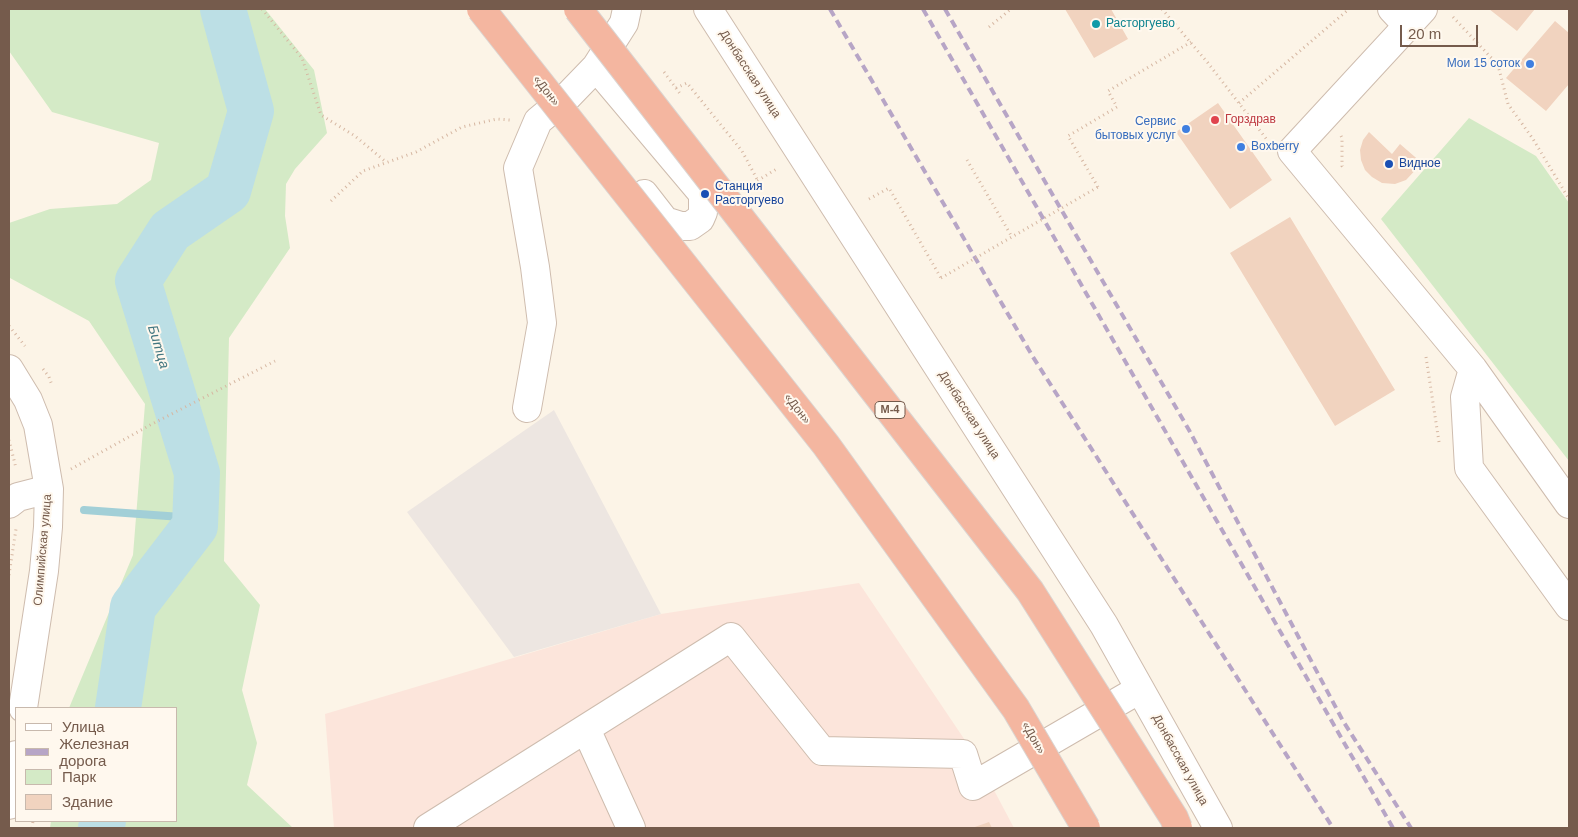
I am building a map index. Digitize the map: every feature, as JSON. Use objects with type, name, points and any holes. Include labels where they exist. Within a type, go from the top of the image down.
[{"type":"highway","name":"«Дон»","points":[[481,9],[826,445],[1016,709],[1086,828]]},
{"type":"highway","name":"М-4","points":[[578,9],[1030,591],[1174,818],[1178,828]]},
{"type":"street","points":[[527,408],[542,323],[535,267],[518,168],[538,121],[567,97],[596,67],[624,23],[627,9]]},
{"type":"street","name":"Донбасская улица","points":[[708,9],[1104,625],[1218,828]]},
{"type":"street","points":[[1407,14],[1292,151],[1473,369],[1569,504]]},
{"type":"street","points":[[567,97],[665,221],[681,226],[690,226],[700,219],[703,212],[702,194],[596,67]]},
{"type":"street","name":"Олимпийская улица","points":[[9,369],[28,400],[38,425],[49,489],[44,572],[23,707]]},
{"type":"street","points":[[1473,369],[1465,397],[1469,468],[1569,606]]},
{"type":"street","points":[[9,504],[18,497],[49,489]]},
{"type":"street","points":[[428,828],[731,637],[822,751],[963,754],[973,786],[1140,689]]},
{"type":"street","points":[[586,729],[631,828]]},
{"type":"street","points":[[9,806],[15,762]]},
{"type":"path","points":[[262,9],[302,58],[322,115],[356,136],[386,163]]},
{"type":"path","points":[[989,27],[1011,9]]},
{"type":"path","points":[[1162,9],[1191,42],[1272,147]]},
{"type":"path","points":[[1239,103],[1349,9]]},
{"type":"path","points":[[1453,17],[1498,65],[1508,104],[1533,139],[1569,198]]},
{"type":"path","points":[[869,199],[889,188],[941,278],[1098,187],[1068,136],[1117,108],[1108,91],[1191,42]]},
{"type":"path","points":[[676,88],[687,83],[742,151],[758,182],[780,167]]},
{"type":"path","points":[[331,201],[363,171],[416,152],[462,127],[497,119],[538,121]]},
{"type":"path","points":[[967,160],[1012,237]]},
{"type":"path","points":[[1426,351],[1439,444]]},
{"type":"path","points":[[71,469],[218,389],[275,361]]},
{"type":"shaded area","points":[[554,410],[661,614],[514,657],[407,512]]},
{"type":"shaded area","points":[[859,583],[977,758],[1014,828],[334,828],[325,714],[661,614]]},
{"type":"green space","points":[[9,9],[265,9],[314,70],[327,133],[295,169],[286,184],[285,216],[290,248],[229,338],[224,561],[260,605],[242,690],[257,743],[247,785],[293,828],[50,828],[51,822],[178,822],[178,707],[69,707],[133,555],[145,404],[89,321],[10,278],[9,223],[50,209],[117,204],[151,180],[159,143],[52,112],[9,51]]},
{"type":"green space","points":[[1469,118],[1536,156],[1569,203],[1569,461],[1381,219]]},
{"type":"building","name":"Расторгуево","points":[[1065,9],[1111,9],[1128,39],[1094,58]]},
{"type":"building","points":[[1489,9],[1535,9],[1517,31]]},
{"type":"building","points":[[1555,21],[1569,33],[1569,84],[1546,111],[1506,78]]},
{"type":"building","points":[[1218,103],[1272,180],[1230,209],[1176,132]]},
{"type":"building","points":[[1369,132],[1392,154],[1400,144],[1422,163],[1406,180],[1395,184],[1382,183],[1365,170],[1361,160],[1360,150],[1363,140]]},
{"type":"building","points":[[1290,217],[1395,390],[1335,426],[1230,253]]},
{"type":"building","points":[[989,822],[992,828],[972,828]]},
{"type":"waterway","name":"Битца","points":[[118,707],[133,607],[195,526],[197,473],[138,281],[170,231],[228,191],[251,111],[223,9]]},
{"type":"waterway","points":[[84,510],[195,518]]},
{"type":"waterway","name":"Битца","points":[[101,828],[103,822]]},
{"type":"railway","points":[[830,9],[1033,357],[1333,828]]},
{"type":"railway","points":[[923,9],[1393,828]]},
{"type":"railway","points":[[945,9],[1189,430],[1343,721],[1411,828]]},
{"type":"place","name":"Расторгуево","points":[[1096,24]]},
{"type":"place","name":"Мои 15 соток","points":[[1530,64]]},
{"type":"place","name":"Горздрав","points":[[1215,120]]},
{"type":"place","name":"Сервис бытовых услуг","points":[[1186,129]]},
{"type":"place","name":"Boxberry","points":[[1241,147]]},
{"type":"place","name":"Видное","points":[[1389,164]]},
{"type":"place","name":"Станция Расторгуево","points":[[705,194]]}]
